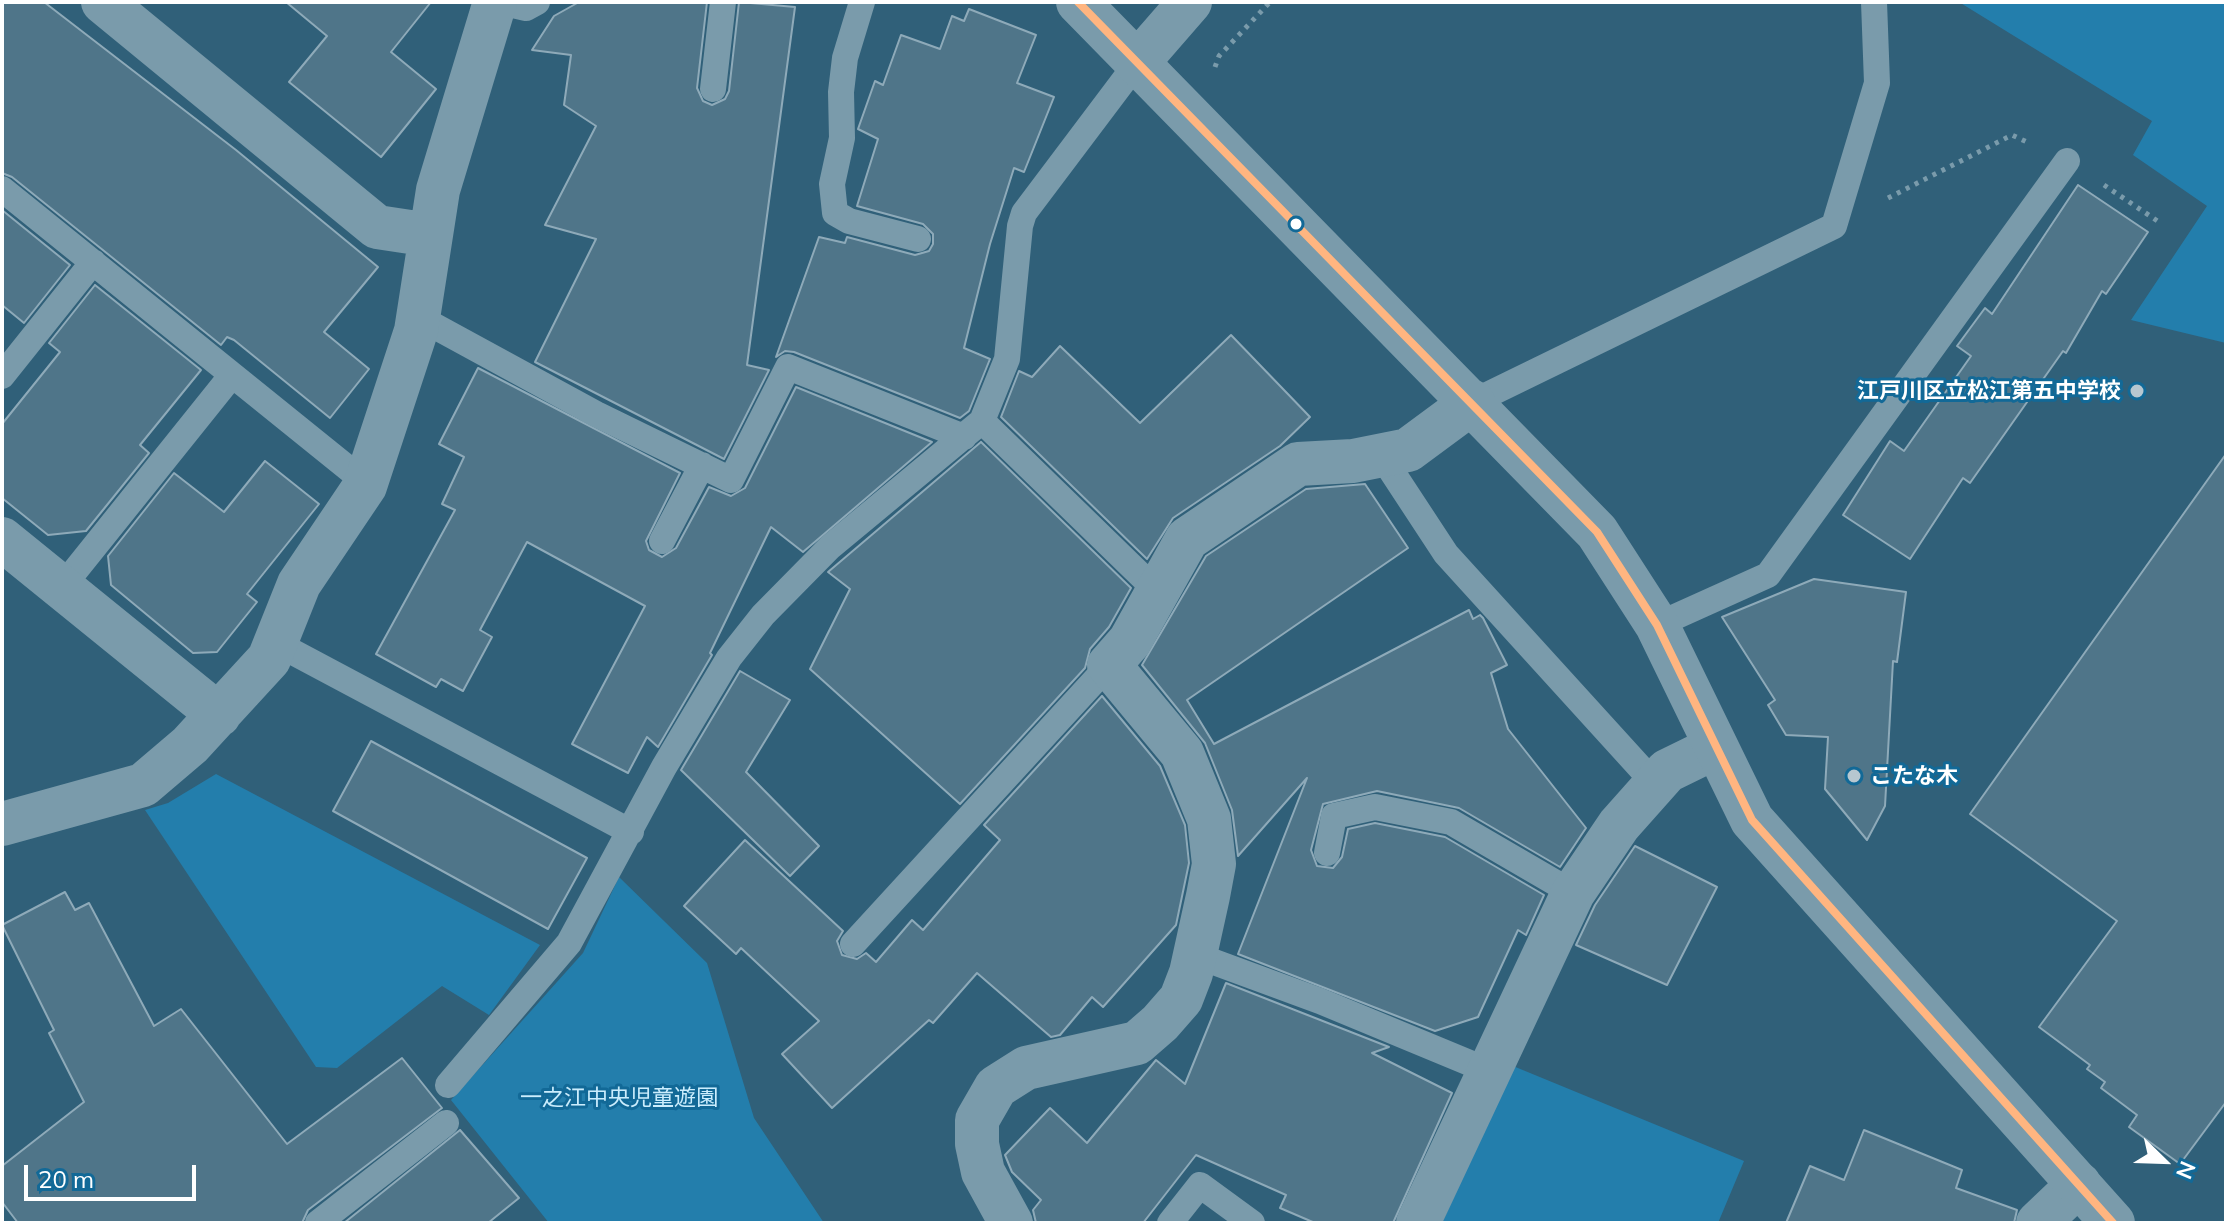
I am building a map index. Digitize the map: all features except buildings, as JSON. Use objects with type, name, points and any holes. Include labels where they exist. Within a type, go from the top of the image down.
[{"type":"street","points":[[2,824],[143,785],[219,715],[269,659],[299,584],[365,482],[418,317],[430,235],[455,128],[497,2]]},
{"type":"street","points":[[1078,2],[1597,532],[1657,625],[1714,748],[1752,820],[2113,1223]]},
{"type":"street","points":[[1137,63],[1190,2]]},
{"type":"street","points":[[107,3],[377,227],[430,235]]},
{"type":"street","points":[[1011,1223],[983,1172],[977,1144],[977,1120],[996,1087],[1026,1068],[1137,1043],[1181,999],[1195,955],[1214,864],[1209,819],[1182,753],[1109,665],[1130,641],[1187,539],[1298,464],[1353,461],[1408,450],[1473,402]]},
{"type":"street","points":[[2,539],[219,715]]},
{"type":"street","points":[[1418,1223],[1573,893],[1619,825],[1667,771],[1714,748]]},
{"type":"street","points":[[2038,1223],[2079,1184]]},
{"type":"lane","points":[[497,2],[526,8],[537,2]]},
{"type":"lane","points":[[713,89],[723,2]]},
{"type":"lane","points":[[862,2],[845,58],[841,92],[842,138],[832,184],[835,213],[849,221],[918,239]]},
{"type":"lane","points":[[1473,402],[1834,226],[1877,83],[1874,2]]},
{"type":"lane","points":[[448,1085],[569,943],[664,767],[729,658],[763,615],[830,547],[973,429],[1007,359],[1020,226],[1024,213],[1137,63]]},
{"type":"lane","points":[[1657,625],[1768,575],[2067,161]]},
{"type":"lane","points":[[2,189],[365,482]]},
{"type":"lane","points":[[2,376],[93,262]]},
{"type":"lane","points":[[418,317],[596,414],[731,480],[788,367],[973,429],[1158,592]]},
{"type":"lane","points":[[62,587],[232,375]]},
{"type":"lane","points":[[1381,455],[1446,554],[1656,785]]},
{"type":"lane","points":[[662,541],[702,465]]},
{"type":"lane","points":[[276,643],[631,832]]},
{"type":"lane","points":[[853,944],[1109,665]]},
{"type":"lane","points":[[1327,853],[1334,816],[1375,807],[1451,822],[1573,893]]},
{"type":"lane","points":[[1195,955],[1320,1001],[1489,1071]]},
{"type":"lane","points":[[318,1223],[446,1123]]},
{"type":"lane","points":[[1170,1223],[1200,1185],[1252,1223]]},
{"type":"path","points":[[1212,79],[1219,56],[1270,2]]},
{"type":"green space","points":[[1959,2],[2226,2],[2226,343],[2131,320],[2207,206],[2133,155],[2152,121]]},
{"type":"green space","points":[[216,774],[540,945],[489,1015],[442,986],[337,1068],[316,1067],[145,810],[168,803]]},
{"type":"green space","name":"一之江中央児童遊園","points":[[619,877],[707,963],[754,1118],[824,1223],[549,1223],[451,1100],[583,953]]},
{"type":"green space","points":[[1513,1066],[1744,1161],[1718,1223],[1442,1223]]},
{"type":"transit line","points":[[1078,2],[1597,532],[1657,625],[1752,820],[2113,1223]]},
{"type":"place","name":"江戸川区立松江第五中学校","points":[[2137,391]]},
{"type":"place","name":"こたな木","points":[[1854,776]]}]
